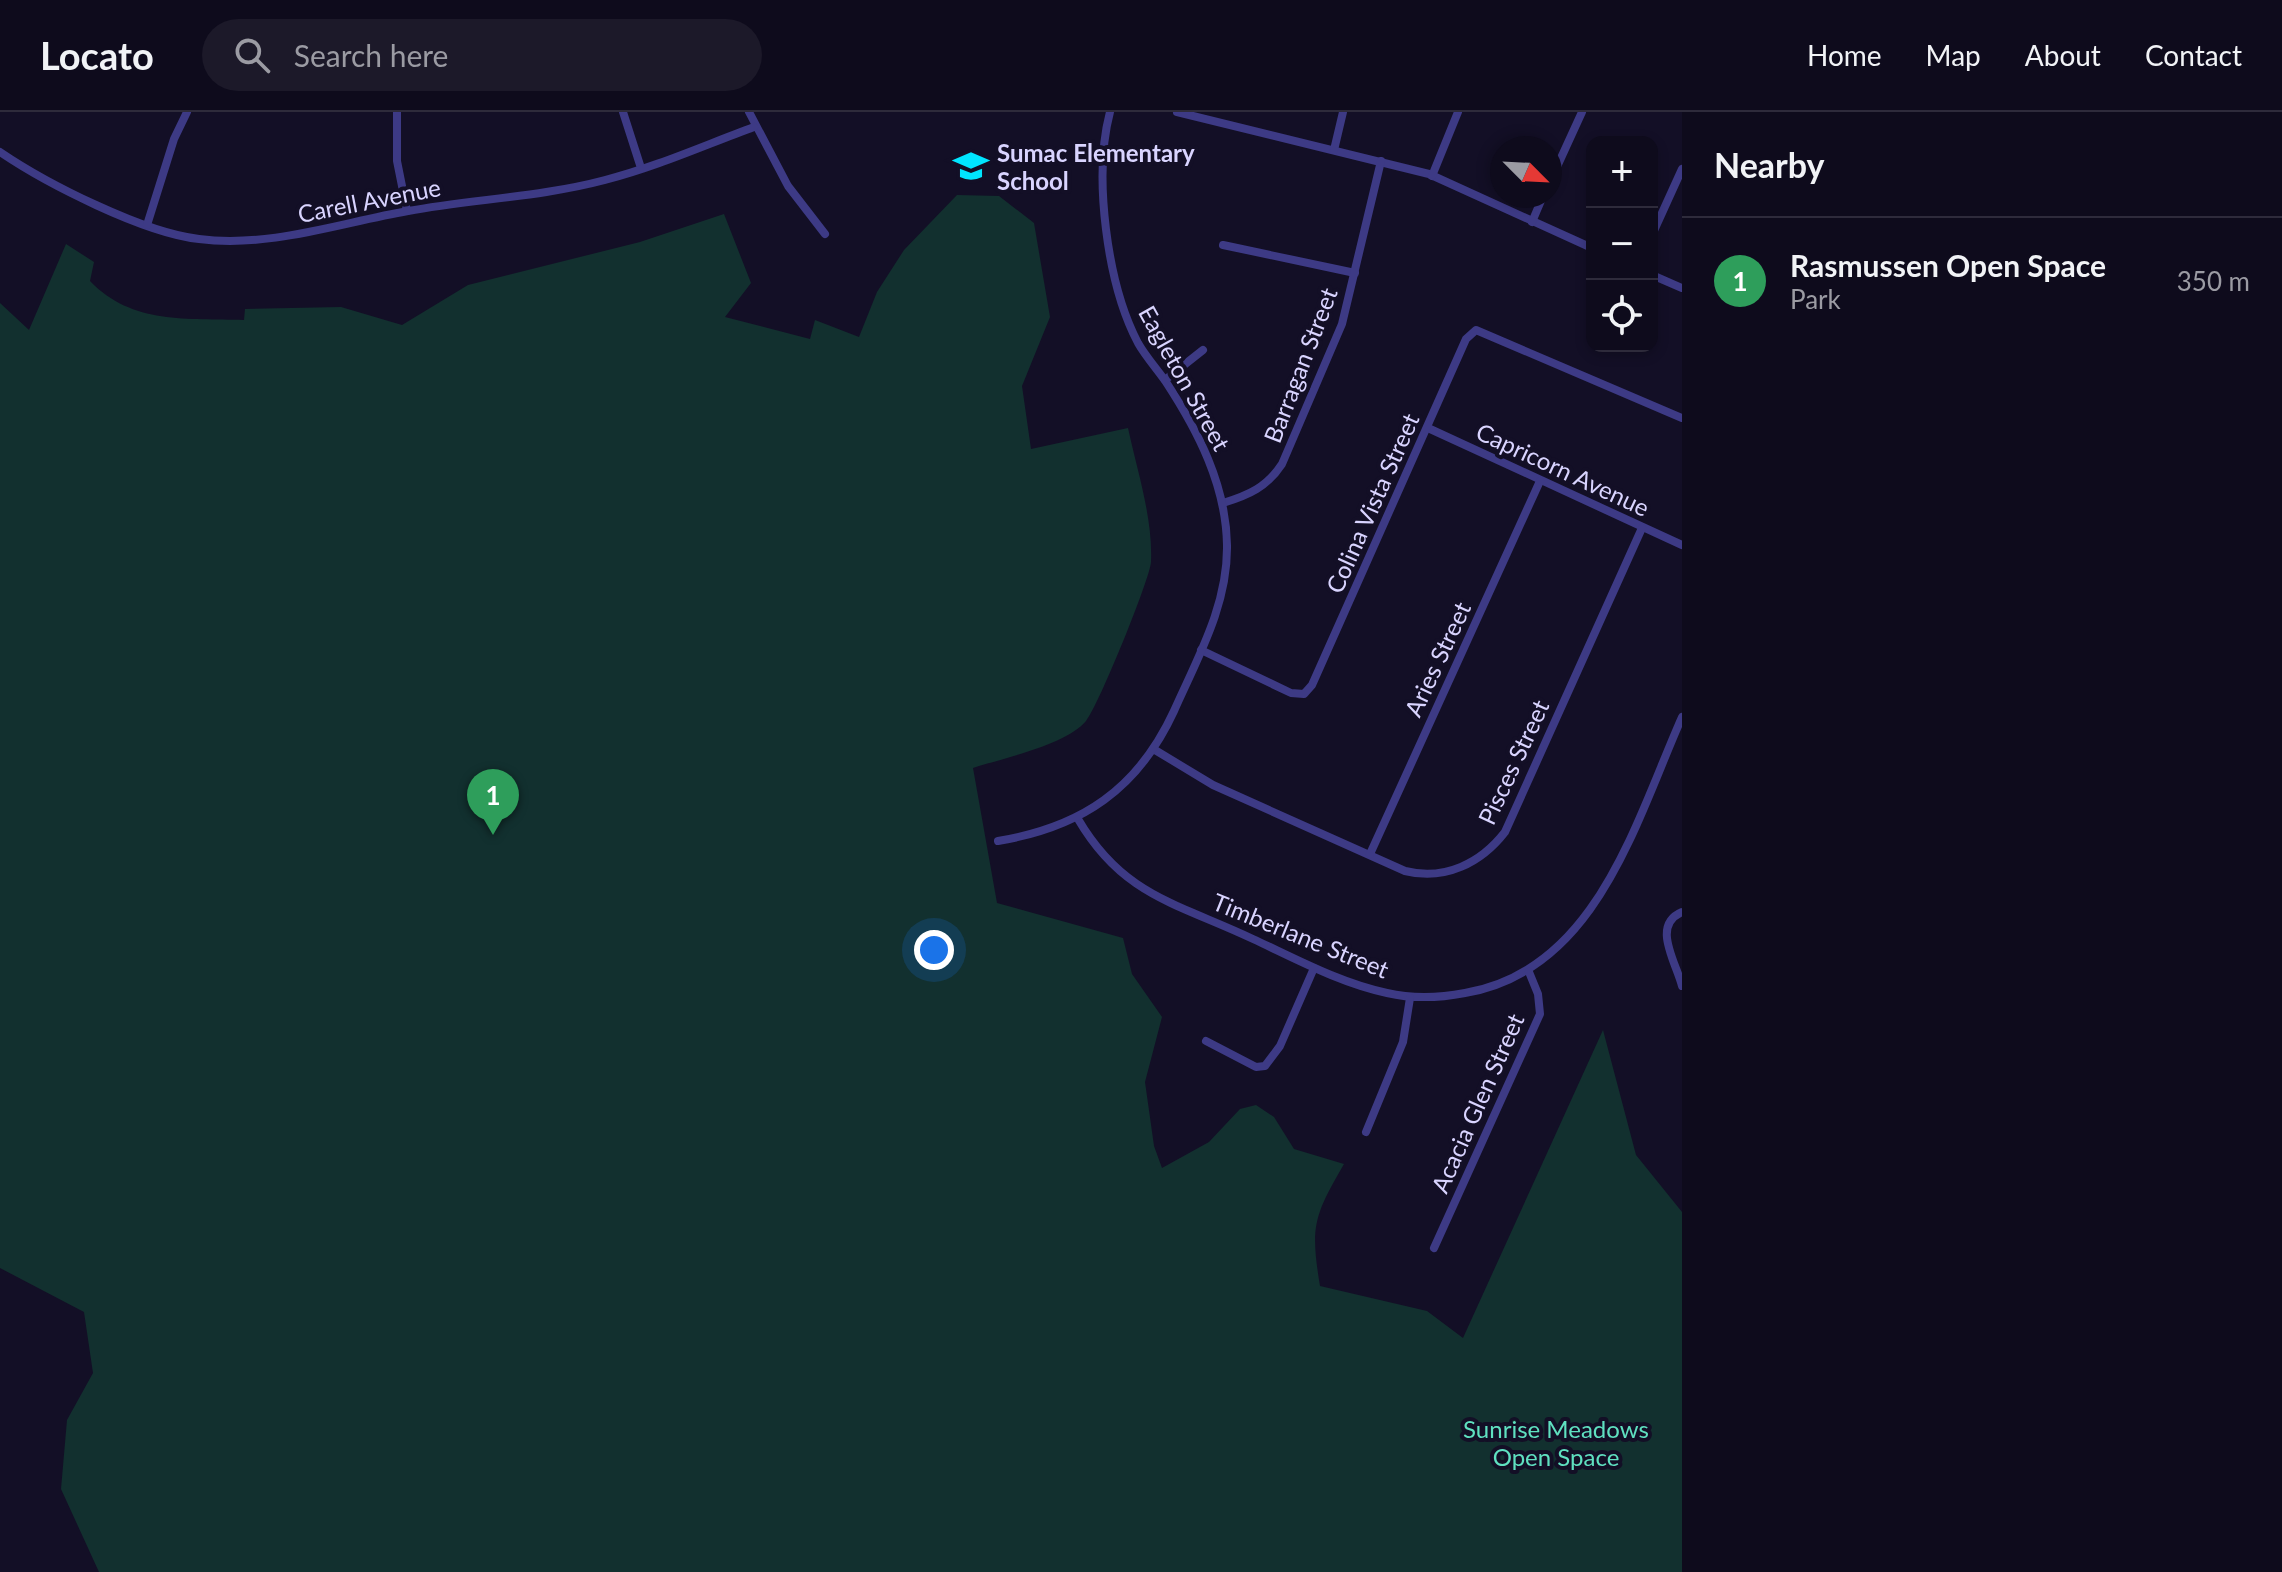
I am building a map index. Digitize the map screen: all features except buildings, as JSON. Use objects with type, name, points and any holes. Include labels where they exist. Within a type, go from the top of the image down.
[{"type":"street","points":[[147,225],[174,139],[187,112]]},
{"type":"street","points":[[397,112],[397,161],[407,211]]},
{"type":"street","points":[[623,112],[641,168]]},
{"type":"street","points":[[749,112],[754,127],[788,186],[825,234]]},
{"type":"street","name":"Eagleton Street","points":[[998,841],[1078,819],[1104,803],[1155,750],[1217,611],[1226,572],[1223,503],[1213,469],[1165,380],[1140,347],[1119,293],[1101,170],[1110,112]]},
{"type":"street","points":[[1177,112],[1432,176],[1586,245]]},
{"type":"street","points":[[1223,123],[1226,112]]},
{"type":"street","points":[[1334,150],[1343,112]]},
{"type":"street","points":[[1432,176],[1458,112]]},
{"type":"street","points":[[1562,156],[1582,112]]},
{"type":"street","name":"Carell Avenue","points":[[0,152],[147,225],[196,239],[229,242],[266,240],[407,211],[541,194],[641,168],[754,127]]},
{"type":"street","name":"Barragan Street","points":[[1223,503],[1249,495],[1271,481],[1282,464],[1337,337],[1381,161]]},
{"type":"street","points":[[1658,222],[1682,169]]},
{"type":"street","points":[[1532,222],[1538,208]]},
{"type":"street","points":[[1223,245],[1355,273]]},
{"type":"street","points":[[1658,278],[1682,288]]},
{"type":"street","name":"Colina Vista Street","points":[[1201,650],[1291,693],[1304,694],[1312,685],[1466,339],[1476,330],[1682,418]]},
{"type":"street","points":[[1165,380],[1203,350]]},
{"type":"street","name":"Capricorn Avenue","points":[[1428,428],[1682,545]]},
{"type":"street","name":"Aries Street","points":[[1370,854],[1540,481]]},
{"type":"street","name":"Pisces Street","points":[[1155,750],[1213,785],[1405,871],[1438,874],[1468,864],[1493,848],[1505,832],[1642,528]]},
{"type":"street","name":"Timberlane Street","points":[[1078,819],[1096,850],[1138,886],[1314,968],[1356,985],[1410,998],[1487,989],[1529,972],[1558,949],[1585,920],[1607,883],[1682,717]]},
{"type":"street","points":[[1682,912],[1669,920],[1665,931],[1682,986]]},
{"type":"street","points":[[1206,1041],[1256,1067],[1265,1066],[1280,1046],[1314,968]]},
{"type":"street","name":"Acacia Glen Street","points":[[1434,1248],[1540,1014],[1538,994],[1529,972]]},
{"type":"street","points":[[1366,1132],[1403,1042],[1410,998]]},
{"type":"green space","name":"Sunrise Meadows Open Space","points":[[957,195],[999,196],[1034,223],[1050,317],[1022,386],[1031,449],[1128,428],[1147,511],[1151,545],[1151,562],[1142,592],[1112,669],[1086,721],[1077,730],[1049,744],[973,768],[997,903],[1123,938],[1132,974],[1162,1017],[1145,1082],[1154,1146],[1162,1168],[1209,1142],[1240,1109],[1256,1105],[1274,1117],[1294,1149],[1344,1164],[1317,1222],[1315,1249],[1320,1286],[1427,1311],[1463,1338],[1603,1030],[1636,1155],[1682,1212],[1682,1572],[99,1572],[61,1489],[67,1420],[93,1373],[84,1312],[0,1268],[0,303],[29,330],[66,244],[94,262],[90,281],[106,295],[142,312],[182,318],[244,320],[245,309],[341,307],[402,325],[468,285],[640,242],[724,214],[751,283],[725,317],[810,339],[815,320],[859,337],[877,292],[904,250]]},
{"type":"place","name":"Sumac Elementary School","points":[[971,166]]},
{"type":"place","name":"Rasmussen Open Space","points":[[493,835]]}]
